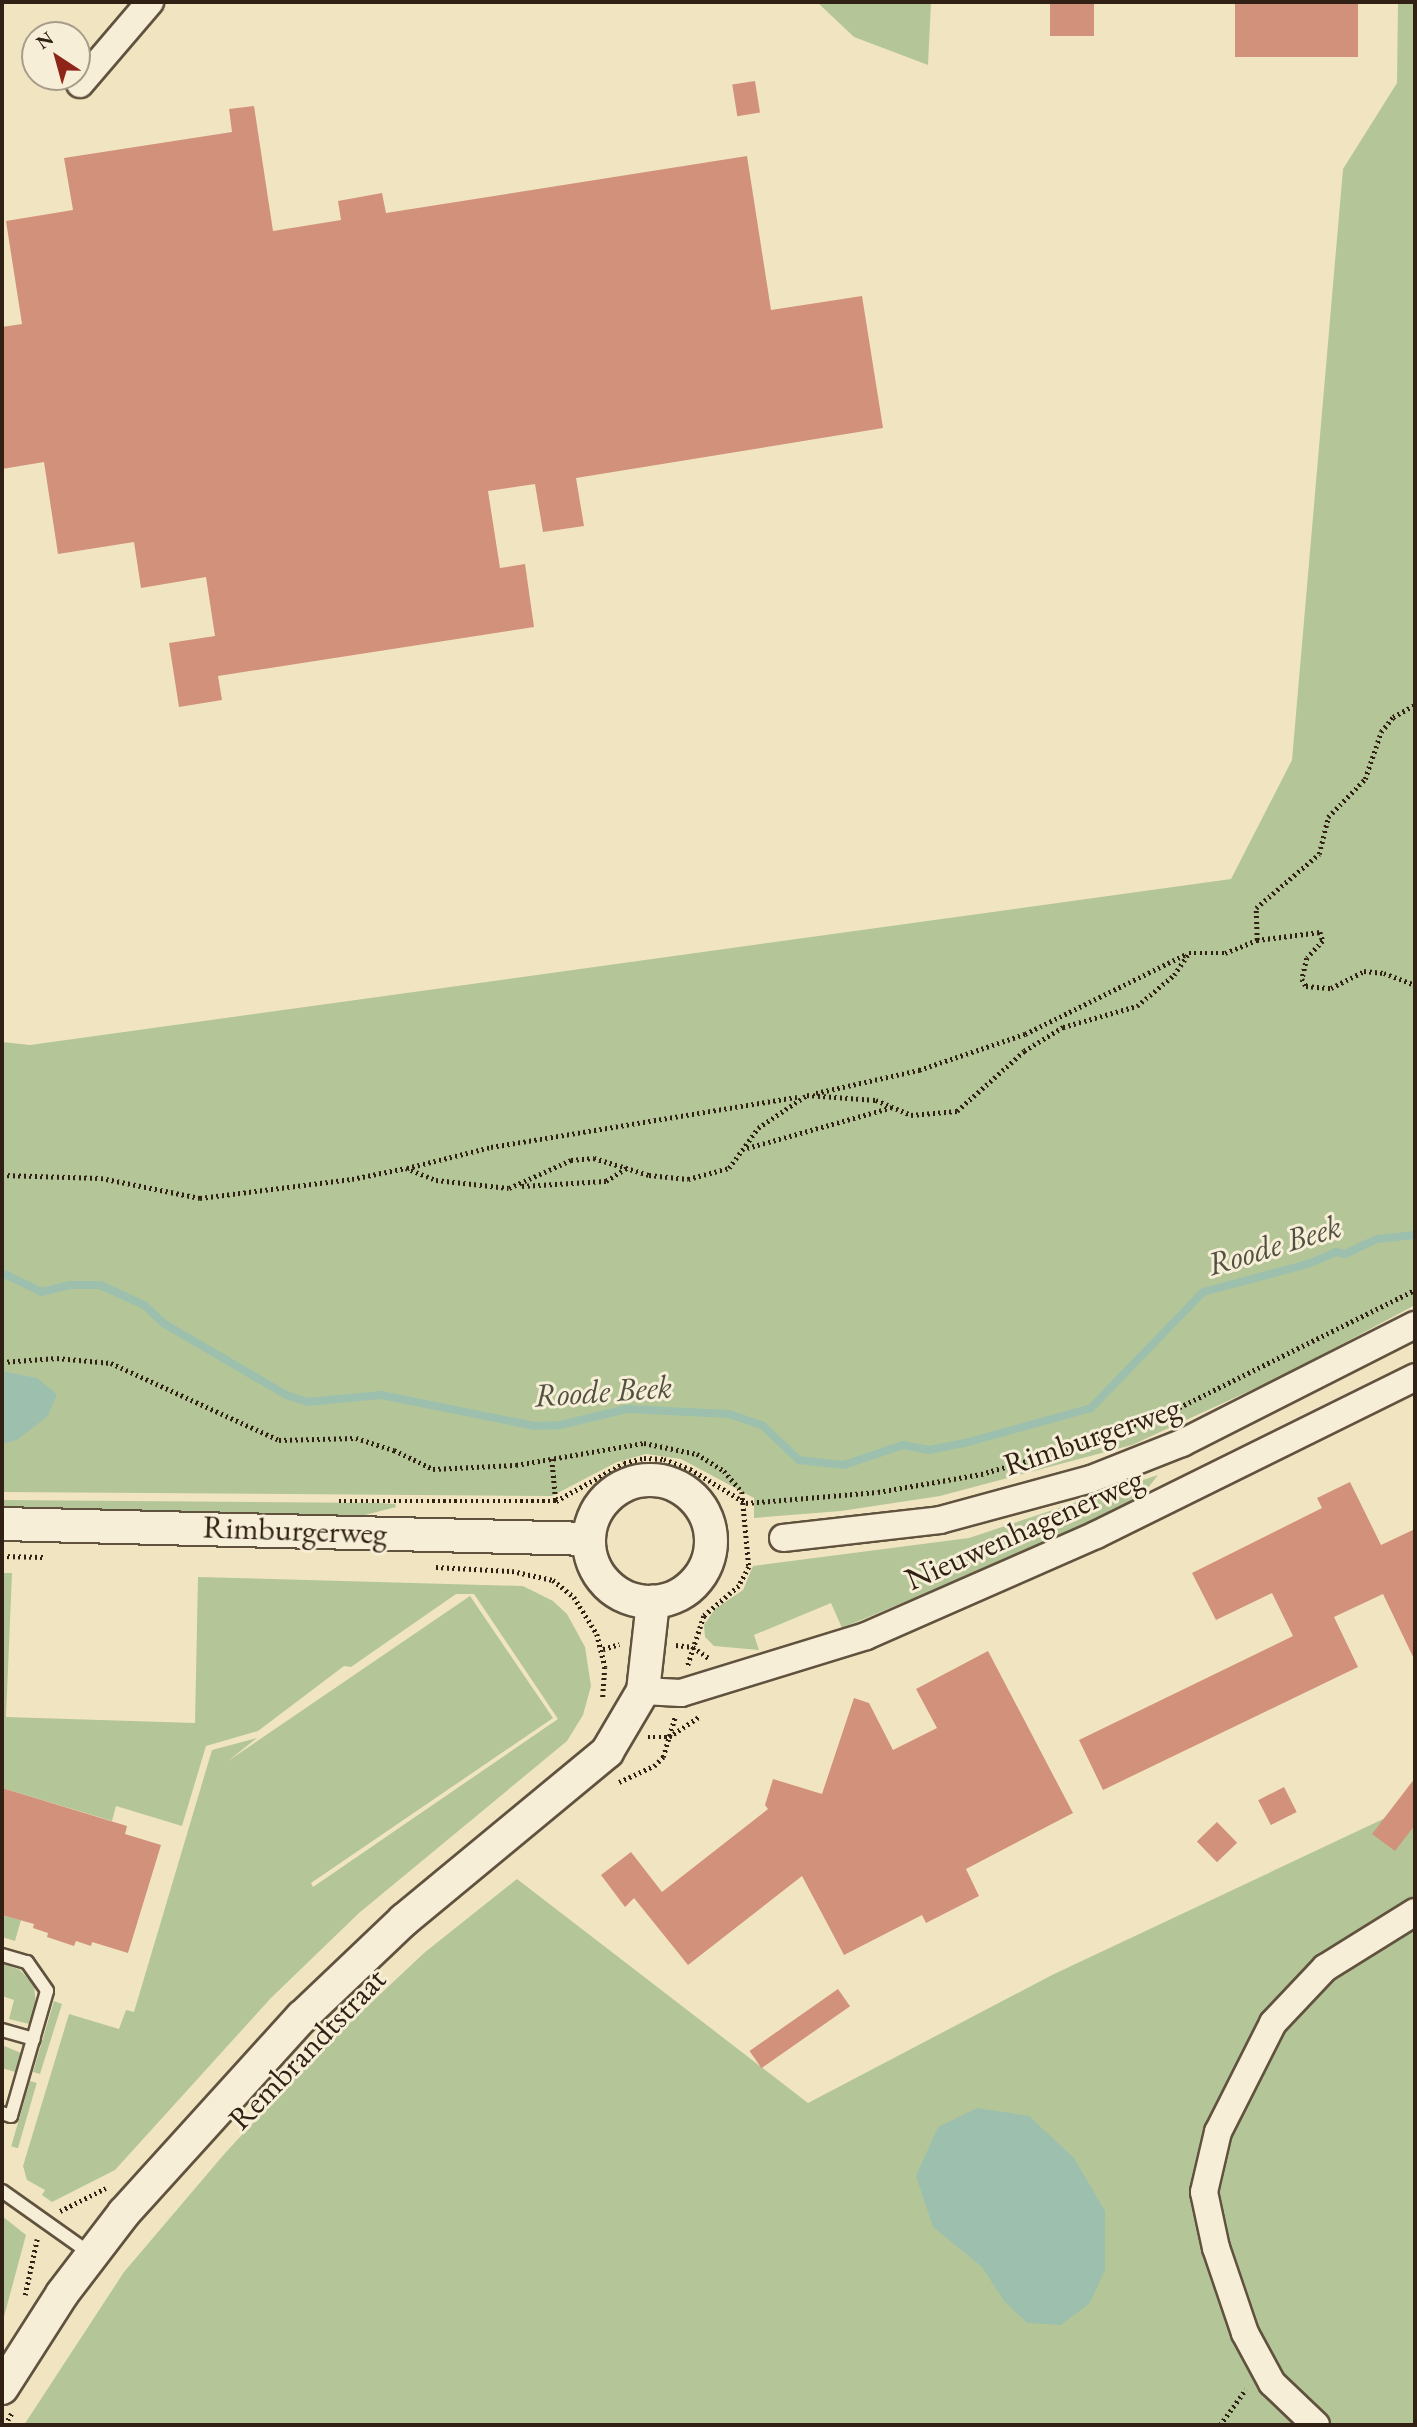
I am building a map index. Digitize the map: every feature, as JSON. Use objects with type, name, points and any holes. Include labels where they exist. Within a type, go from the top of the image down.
[{"type":"street","points":[[91,71],[150,2]]},
{"type":"street","name":"Rimburgerweg","points":[[783,1538],[940,1520],[1091,1479],[1182,1443],[1415,1325]]},
{"type":"street","name":"Nieuwenhagenerweg","points":[[643,1691],[681,1693],[866,1636],[1096,1535],[1415,1377]]},
{"type":"street","points":[[629,1483],[672,1484],[696,1500],[711,1533],[704,1570],[683,1593],[653,1602],[620,1595],[607,1585],[593,1564],[589,1539],[591,1524],[605,1499],[629,1483]]},
{"type":"street","name":"Rimburgerweg","points":[[2,1524],[589,1539]]},
{"type":"street","name":"Rembrandtstraat","points":[[10,2396],[91,2255],[195,2131],[319,2000],[434,1894],[607,1752],[643,1691],[653,1602]]},
{"type":"street","points":[[1316,2425],[1272,2383],[1245,2333],[1216,2248],[1204,2192],[1218,2132],[1273,2022],[1325,1968],[1415,1912]]},
{"type":"lane","points":[[2,1955],[27,1962],[43,1980],[47,2001],[11,2116],[2,2113]]},
{"type":"lane","points":[[2,2030],[34,2039]]},
{"type":"lane","points":[[2,2190],[91,2255]]},
{"type":"path","points":[[1257,940],[1256,908],[1319,854],[1328,817],[1365,779],[1381,732],[1393,717],[1415,705]]},
{"type":"path","points":[[2,1175],[101,1178],[200,1198],[352,1180],[491,1147],[807,1095],[919,1070],[1025,1034],[1189,953],[1225,953],[1257,940],[1320,932],[1323,941],[1307,958],[1302,979],[1317,990],[1364,971],[1384,973],[1415,985]]},
{"type":"path","points":[[521,1186],[571,1160],[594,1158],[627,1168],[688,1179],[713,1176],[729,1168],[758,1128],[807,1095],[876,1100],[911,1115],[957,1111],[1024,1051],[1063,1027],[1137,1006],[1174,975],[1189,953]]},
{"type":"path","points":[[746,1148],[893,1107]]},
{"type":"path","points":[[406,1168],[436,1181],[521,1186],[606,1181],[627,1168]]},
{"type":"path","name":"Rimburgerweg","points":[[746,1503],[904,1488],[981,1474],[1072,1448],[1232,1384],[1415,1290]]},
{"type":"path","points":[[2,1362],[57,1358],[111,1363],[279,1440],[356,1438],[394,1450],[433,1469],[471,1470],[644,1443],[670,1446],[717,1465],[732,1478],[746,1503],[746,1577],[711,1606],[693,1647]]},
{"type":"path","points":[[552,1459],[556,1501],[624,1462],[644,1458],[684,1466],[746,1503]]},
{"type":"path","points":[[553,1580],[574,1597],[603,1648],[602,1703]]},
{"type":"path","points":[[609,1786],[654,1766],[663,1757],[669,1737]]},
{"type":"path","points":[[1220,2425],[1263,2366]]},
{"type":"path","points":[[5,2425],[10,2396]]},
{"type":"shaded area","points":[[817,2],[931,2],[928,65],[854,37]]},
{"type":"shaded area","points":[[1398,2],[1415,2],[1415,1305],[1288,1373],[1132,1445],[940,1496],[841,1511],[754,1518],[754,1498],[681,1459],[646,1454],[617,1462],[552,1496],[2,1492],[2,1042],[30,1045],[1231,879],[1292,760],[1343,169],[1397,83]]},
{"type":"shaded area","points":[[2,1371],[37,1378],[57,1394],[48,1416],[17,1440],[2,1444]]},
{"type":"shaded area","points":[[1158,1475],[1141,1497],[1108,1517],[842,1628],[831,1603],[754,1635],[759,1650],[714,1646],[705,1637],[704,1625],[715,1609],[743,1590],[753,1566],[969,1538]]},
{"type":"shaded area","points":[[2,1500],[379,1503],[395,1504],[396,1507],[361,1516],[2,1510]]},
{"type":"shaded area","points":[[2,1573],[12,1573],[6,1717],[195,1723],[198,1577],[523,1586],[553,1601],[567,1614],[585,1647],[591,1686],[583,1715],[567,1741],[359,1913],[271,1998],[115,2170],[52,2202],[42,2195],[45,2190],[27,2180],[23,2166],[69,2014],[119,2029],[126,2010],[134,2012],[212,1750],[257,1738],[228,1761],[470,1596],[553,1718],[311,1883],[313,1887],[558,1719],[474,1594],[456,1594],[351,1667],[344,1666],[258,1731],[206,1746],[182,1826],[116,1806],[112,1821],[2,1788]]},
{"type":"shaded area","points":[[1413,1805],[1415,2425],[24,2425],[124,2272],[226,2152],[323,2048],[424,1953],[517,1879],[808,2103],[1052,1975]]},
{"type":"shaded area","points":[[2,1915],[21,1920],[15,1941],[2,1937]]},
{"type":"shaded area","points":[[2,1963],[20,1970],[34,1985],[36,2006],[29,2024],[9,2019],[14,2000],[2,1996]]},
{"type":"shaded area","points":[[54,2001],[62,2004],[40,2074],[33,2072]]},
{"type":"shaded area","points":[[2,2045],[21,2053],[15,2072],[2,2068]]},
{"type":"shaded area","points":[[30,2081],[37,2083],[18,2148],[11,2146]]},
{"type":"shaded area","points":[[977,2108],[1029,2116],[1074,2158],[1105,2211],[1105,2270],[1090,2303],[1061,2325],[1027,2323],[1004,2301],[982,2267],[933,2227],[916,2176],[938,2127]]},
{"type":"shaded area","points":[[2,2216],[26,2235],[2,2324]]},
{"type":"building","points":[[1050,2],[1094,2],[1094,36],[1050,36]]},
{"type":"building","points":[[1235,2],[1358,2],[1358,57],[1235,57]]},
{"type":"building","points":[[755,81],[760,113],[737,116],[732,85]]},
{"type":"building","points":[[254,106],[273,231],[341,220],[338,201],[382,193],[386,213],[747,156],[771,310],[862,296],[883,428],[576,478],[584,526],[543,532],[535,484],[488,491],[500,568],[525,564],[534,627],[218,676],[222,700],[179,707],[169,643],[215,636],[206,577],[141,588],[134,542],[58,554],[44,462],[2,469],[2,327],[22,324],[6,221],[73,210],[64,158],[232,132],[229,109]]},
{"type":"building","points":[[1350,1482],[1381,1545],[1415,1529],[1415,1661],[1383,1594],[1334,1617],[1358,1667],[1103,1790],[1079,1740],[1293,1636],[1272,1593],[1216,1620],[1192,1573],[1322,1508],[1317,1498]]},
{"type":"building","points":[[988,1651],[1073,1813],[966,1869],[979,1896],[926,1923],[922,1915],[844,1955],[802,1876],[688,1965],[634,1898],[625,1907],[601,1875],[631,1852],[662,1892],[768,1809],[765,1805],[773,1779],[822,1794],[854,1698],[869,1703],[893,1750],[937,1728],[916,1689]]},
{"type":"building","points":[[1415,1778],[1415,1825],[1395,1851],[1372,1834]]},
{"type":"building","points":[[1284,1787],[1297,1812],[1271,1825],[1258,1800]]},
{"type":"building","points":[[2,1788],[127,1826],[125,1834],[161,1845],[128,1953],[92,1942],[91,1946],[76,1941],[74,1946],[47,1937],[48,1933],[33,1928],[34,1924],[2,1915]]},
{"type":"building","points":[[1217,1822],[1237,1843],[1217,1862],[1197,1841]]},
{"type":"building","points":[[838,1989],[850,2006],[762,2068],[750,2051]]},
{"type":"waterway","name":"Roode Beek","points":[[2,1273],[42,1292],[70,1285],[100,1285],[144,1305],[163,1323],[286,1395],[307,1402],[381,1395],[535,1426],[560,1425],[627,1409],[729,1414],[763,1426],[799,1460],[844,1465],[903,1445],[929,1450],[965,1443],[1091,1408],[1203,1292],[1308,1264],[1336,1252],[1345,1254],[1377,1239],[1415,1235]]}]
